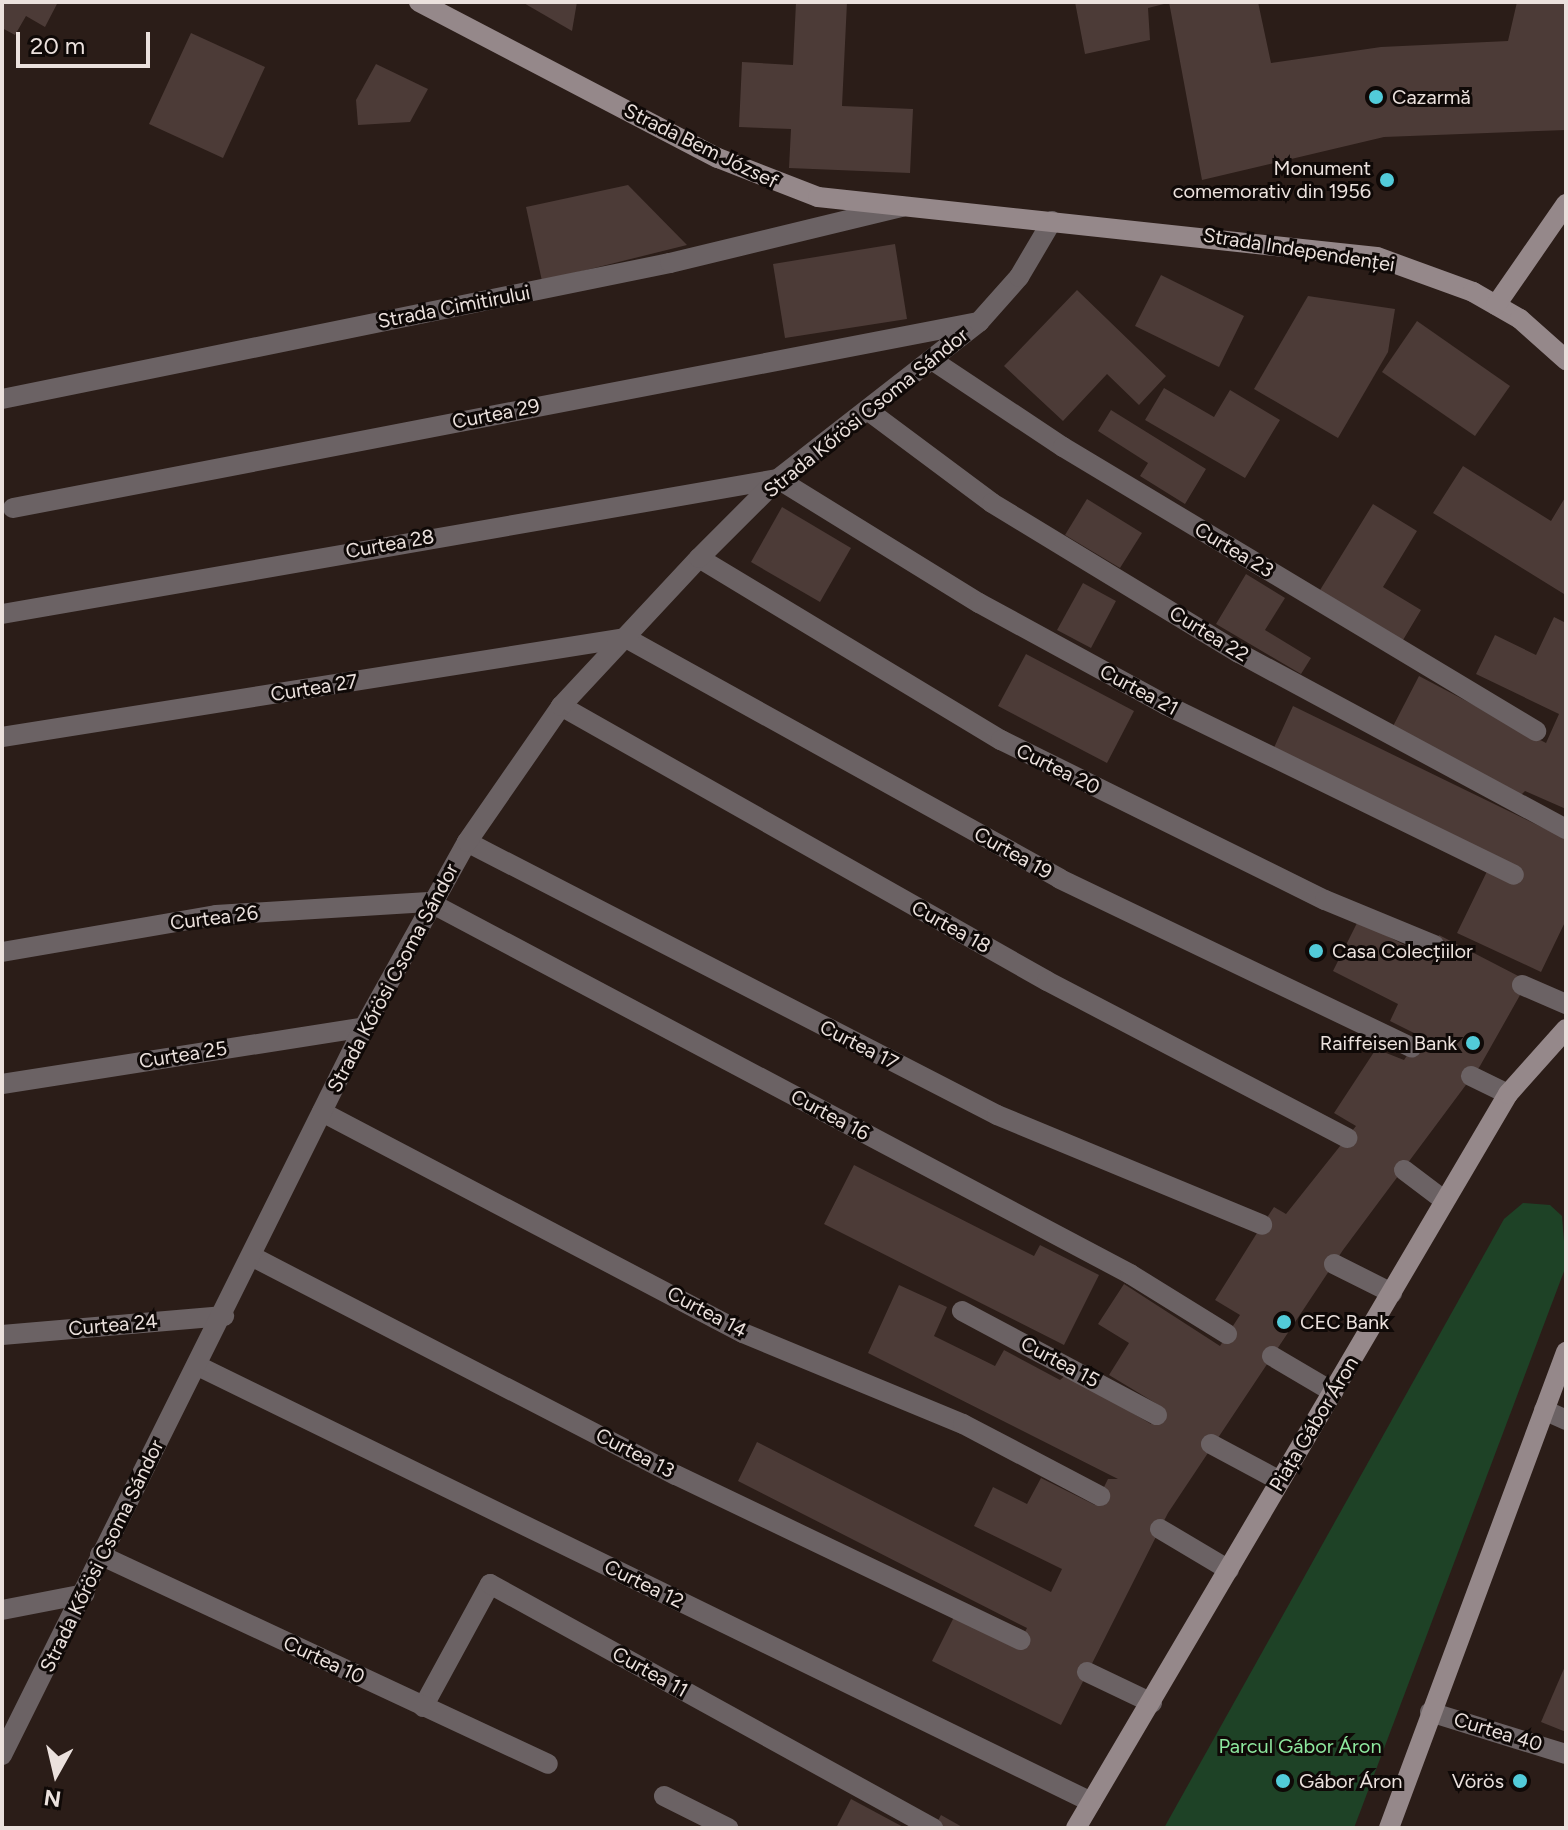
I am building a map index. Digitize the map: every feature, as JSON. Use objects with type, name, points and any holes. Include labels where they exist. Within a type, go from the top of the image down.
[{"type":"street","name":"Strada Bem József","points":[[419,2],[776,184],[818,197],[1052,221]]},
{"type":"street","points":[[1496,305],[1566,204]]},
{"type":"street","name":"Strada Cimitirului","points":[[2,399],[670,263],[903,206]]},
{"type":"street","name":"Strada Independenței","points":[[1052,221],[1377,257],[1496,305],[1566,360]]},
{"type":"street","name":"Strada Kőrösi Csoma Sándor","points":[[2,1755],[84,1594],[100,1555],[224,1316],[364,1027],[429,902],[467,842],[561,706],[699,558],[778,479],[935,362],[979,322],[1019,277],[1052,221]]},
{"type":"street","name":"Curtea 29","points":[[13,508],[979,322]]},
{"type":"street","name":"Curtea 23","points":[[935,362],[1063,447],[1536,731]]},
{"type":"street","name":"Curtea 22","points":[[870,412],[992,503],[1239,653],[1566,829]]},
{"type":"street","name":"Curtea 28","points":[[2,614],[778,479]]},
{"type":"street","name":"Curtea 21","points":[[778,479],[979,603],[1166,705],[1514,875]]},
{"type":"street","name":"Curtea 20","points":[[699,558],[1001,740],[1325,900],[1434,945]]},
{"type":"street","name":"Curtea 27","points":[[2,737],[626,638]]},
{"type":"street","name":"Curtea 19","points":[[626,638],[1060,879],[1412,1048]]},
{"type":"street","name":"Curtea 18","points":[[561,706],[1047,981],[1347,1138]]},
{"type":"street","name":"Curtea 17","points":[[467,842],[997,1115],[1262,1225]]},
{"type":"street","name":"Curtea 26","points":[[2,952],[216,915],[429,902]]},
{"type":"street","name":"Curtea 16","points":[[429,902],[1130,1274],[1227,1334]]},
{"type":"street","points":[[1522,985],[1566,1004]]},
{"type":"street","name":"Curtea 25","points":[[2,1084],[364,1027]]},
{"type":"street","name":"Piața Gábor Áron","points":[[1076,1828],[1508,1094],[1566,1029]]},
{"type":"street","points":[[1471,1076],[1508,1094]]},
{"type":"street","name":"Curtea 14","points":[[322,1112],[743,1333],[963,1424],[1100,1496]]},
{"type":"street","points":[[1404,1170],[1445,1201]]},
{"type":"street","name":"Curtea 13","points":[[253,1257],[676,1475],[1021,1640]]},
{"type":"street","points":[[1334,1264],[1392,1293]]},
{"type":"street","name":"Curtea 15","points":[[962,1311],[1157,1415]]},
{"type":"street","name":"Curtea 24","points":[[2,1335],[224,1316]]},
{"type":"street","points":[[1389,1828],[1566,1352]]},
{"type":"street","points":[[1272,1356],[1333,1392]]},
{"type":"street","name":"Curtea 12","points":[[198,1366],[1091,1802]]},
{"type":"street","points":[[1544,1410],[1566,1420]]},
{"type":"street","points":[[1211,1444],[1280,1481]]},
{"type":"street","points":[[1160,1529],[1229,1570]]},
{"type":"street","name":"Curtea 10","points":[[100,1555],[548,1764]]},
{"type":"street","name":"Curtea 11","points":[[423,1707],[490,1584],[933,1828]]},
{"type":"street","points":[[2,1610],[84,1594]]},
{"type":"street","points":[[1087,1672],[1152,1703]]},
{"type":"street","name":"Curtea 40","points":[[1430,1712],[1566,1754]]},
{"type":"street","points":[[664,1796],[728,1828]]},
{"type":"green space","name":"Parcul Gábor Áron","points":[[1523,1203],[1550,1205],[1562,1216],[1566,1266],[1354,1828],[1164,1828],[1504,1219]]},
{"type":"building","points":[[2,2],[58,2],[45,27],[26,16],[15,35],[2,28]]},
{"type":"building","points":[[522,2],[577,2],[572,31]]},
{"type":"building","points":[[796,2],[847,2],[842,106],[913,109],[910,173],[789,168],[791,129],[739,127],[742,62],[793,65]]},
{"type":"building","points":[[1075,2],[1168,3],[1148,8],[1150,40],[1085,54]]},
{"type":"building","name":"Cazarmă","points":[[1169,2],[1258,2],[1271,63],[1381,47],[1508,41],[1517,2],[1566,2],[1566,130],[1384,137],[1202,180]]},
{"type":"building","points":[[191,33],[265,67],[223,158],[149,124]]},
{"type":"building","points":[[376,64],[428,89],[410,122],[358,125],[356,100]]},
{"type":"building","points":[[628,185],[687,245],[542,281],[526,207]]},
{"type":"building","points":[[895,244],[907,319],[785,338],[773,264]]},
{"type":"building","points":[[1161,275],[1244,316],[1219,367],[1135,326]]},
{"type":"building","points":[[1077,290],[1166,376],[1139,405],[1107,374],[1063,421],[1004,366]]},
{"type":"building","points":[[1308,296],[1395,309],[1388,352],[1338,438],[1254,389]]},
{"type":"building","points":[[1417,321],[1510,386],[1475,436],[1382,372]]},
{"type":"building","points":[[1164,388],[1214,417],[1230,390],[1280,420],[1245,478],[1145,420]]},
{"type":"building","points":[[1111,410],[1206,469],[1185,504],[1140,476],[1148,463],[1098,431]]},
{"type":"building","points":[[1463,466],[1551,521],[1566,496],[1564,594],[1433,513]]},
{"type":"building","points":[[1087,499],[1142,533],[1120,568],[1065,535]]},
{"type":"building","points":[[1373,504],[1417,531],[1383,587],[1421,610],[1400,645],[1317,595]]},
{"type":"building","points":[[782,507],[851,548],[820,602],[751,562]]},
{"type":"building","points":[[1246,574],[1285,598],[1265,630],[1311,658],[1301,674],[1216,624]]},
{"type":"building","points":[[1083,583],[1116,601],[1091,648],[1057,630]]},
{"type":"building","points":[[1554,617],[1566,623],[1566,809],[1525,791],[1517,799],[1390,732],[1419,676],[1546,743],[1559,714],[1476,674],[1495,635],[1536,655]]},
{"type":"building","points":[[1026,654],[1134,711],[1107,763],[998,706]]},
{"type":"building","points":[[1293,706],[1566,839],[1566,920],[1541,972],[1457,933],[1493,859],[1272,752]]},
{"type":"building","points":[[1358,921],[1428,957],[1439,935],[1528,981],[1480,1066],[1343,1250],[1168,1513],[1061,1725],[932,1661],[956,1613],[1019,1644],[1027,1628],[738,1481],[757,1442],[1051,1592],[1062,1569],[974,1526],[993,1487],[1027,1504],[1041,1478],[1095,1505],[1108,1479],[1118,1479],[868,1353],[899,1285],[947,1307],[934,1336],[995,1366],[1004,1350],[1060,1380],[1067,1374],[1151,1424],[1162,1407],[1109,1375],[1129,1343],[1098,1324],[1124,1284],[1220,1346],[1240,1315],[1215,1300],[1274,1207],[1286,1214],[1356,1126],[1334,1113],[1376,1049],[1404,1060],[1420,1036],[1390,1021],[1398,1004],[1333,971]]},
{"type":"building","points":[[854,1165],[1034,1256],[1040,1245],[1099,1275],[1064,1345],[824,1224]]},
{"type":"building","points":[[1566,1664],[1566,1732],[1541,1722]]},
{"type":"building","points":[[851,1799],[905,1828],[836,1828]]},
{"type":"building","points":[[941,1815],[964,1828],[934,1828]]},
{"type":"place","name":"Cazarmă","points":[[1376,97]]},
{"type":"place","name":"Monument comemorativ din 1956","points":[[1387,180]]},
{"type":"place","name":"Casa Colecțiilor","points":[[1316,951]]},
{"type":"place","name":"Raiffeisen Bank","points":[[1473,1043]]},
{"type":"place","name":"CEC Bank","points":[[1284,1322]]},
{"type":"place","name":"Gábor Áron","points":[[1283,1781]]},
{"type":"place","name":"Vörös","points":[[1520,1781]]}]
